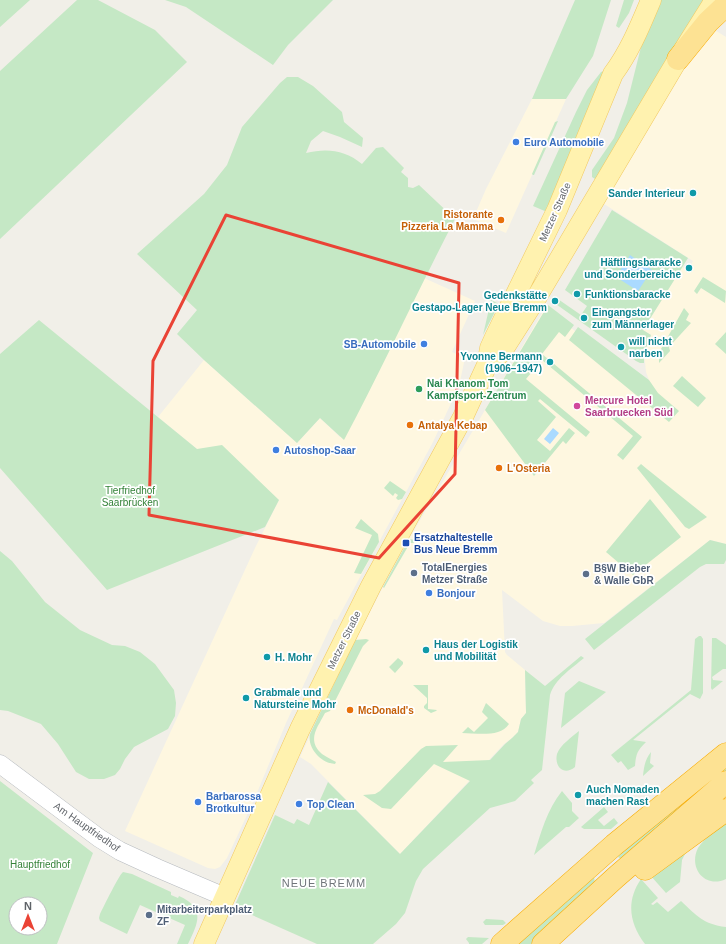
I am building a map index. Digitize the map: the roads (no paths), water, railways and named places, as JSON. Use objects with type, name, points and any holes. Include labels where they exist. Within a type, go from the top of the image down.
[{"type":"highway","points":[[678,60],[708,22],[726,5]]},
{"type":"highway","points":[[502,944],[624,837],[726,754]]},
{"type":"highway","points":[[543,944],[726,782]]},
{"type":"highway","points":[[600,892],[615,889],[726,810]]},
{"type":"main road","name":"Metzer Straße","points":[[204,944],[300,729],[358,611],[456,431],[487,365],[490,348],[495,337],[554,216],[613,74],[624,59],[635,39],[651,0]]},
{"type":"main road","name":"Metzer Straße","points":[[487,365],[501,353],[538,295],[600,189],[715,0]]},
{"type":"main road","name":"Metzer Straße","points":[[507,342],[525,298],[566,214],[621,76],[624,59]]},
{"type":"main road","name":"Am Hauptfriedhof","points":[[0,764],[99,838],[120,851],[225,897]]},
{"type":"water","points":[[630,255],[652,270],[638,291],[616,277]]},
{"type":"water","points":[[553,428],[559,433],[550,444],[544,439]]},
{"type":"place","name":"Euro Automobile","points":[[516,142]]},
{"type":"place","name":"Sander Interieur","points":[[693,193]]},
{"type":"place","name":"Ristorante Pizzeria La Mamma","points":[[501,220]]},
{"type":"place","name":"Häftlingsbaracke und Sonderbereiche","points":[[689,268]]},
{"type":"place","name":"Funktionsbaracke","points":[[577,294]]},
{"type":"place","name":"Gedenkstätte Gestapo-Lager Neue Bremm","points":[[555,301]]},
{"type":"place","name":"Eingangstor zum Männerlager","points":[[584,318]]},
{"type":"place","name":"SB-Automobile","points":[[424,344]]},
{"type":"place","name":"will nicht narben","points":[[621,347]]},
{"type":"place","name":"Yvonne Bermann (1906–1947)","points":[[550,362]]},
{"type":"place","name":"Nai Khanom Tom Kampfsport-Zentrum","points":[[419,389]]},
{"type":"place","name":"Mercure Hotel Saarbruecken Süd","points":[[577,406]]},
{"type":"place","name":"Antalya Kebap","points":[[410,425]]},
{"type":"place","name":"Autoshop-Saar","points":[[276,450]]},
{"type":"place","name":"L'Osteria","points":[[499,468]]},
{"type":"place","name":"Ersatzhaltestelle Bus Neue Bremm","points":[[406,543]]},
{"type":"place","name":"TotalEnergies Metzer Straße","points":[[414,573]]},
{"type":"place","name":"B§W Bieber & Walle GbR","points":[[586,574]]},
{"type":"place","name":"Bonjour","points":[[429,593]]},
{"type":"place","name":"Haus der Logistik und Mobilität","points":[[426,650]]},
{"type":"place","name":"H. Mohr","points":[[267,657]]},
{"type":"place","name":"Grabmale und Natursteine Mohr","points":[[246,698]]},
{"type":"place","name":"McDonald's","points":[[350,710]]},
{"type":"place","name":"Auch Nomaden machen Rast","points":[[578,795]]},
{"type":"place","name":"Barbarossa Brotkultur","points":[[198,802]]},
{"type":"place","name":"Top Clean","points":[[299,804]]},
{"type":"place","name":"Mitarbeiterparkplatz ZF","points":[[149,915]]},
{"type":"district","name":"NEUE BREMM","points":[[324,883]]},
{"type":"park label","name":"Tierfriedhof Saarbrücken","points":[[130,496]]},
{"type":"park label","name":"Hauptfriedhof","points":[[40,864]]}]
